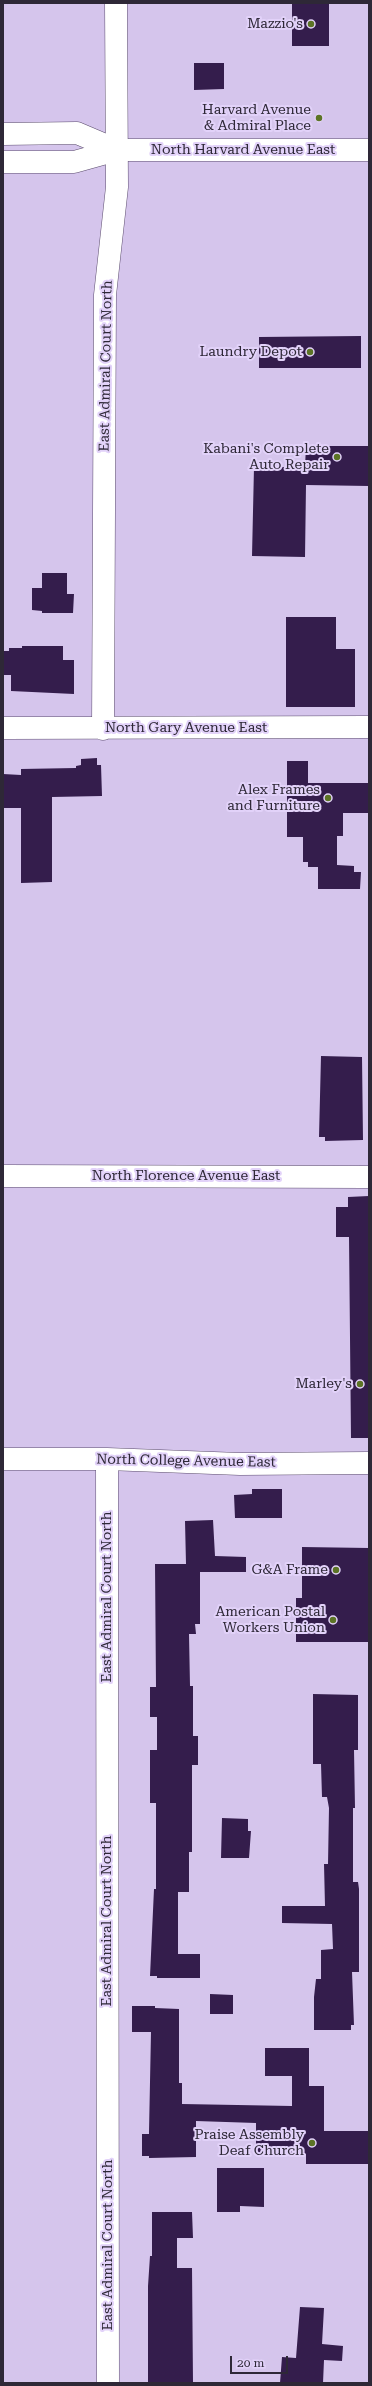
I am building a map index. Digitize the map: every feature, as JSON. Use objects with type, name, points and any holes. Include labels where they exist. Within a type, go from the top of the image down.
[{"type":"street","name":"East Admiral Court North","points":[[103,729],[105,295],[117,187],[116,3]]},
{"type":"street","name":"North Harvard Avenue East","points":[[3,134],[77,133],[116,150]]},
{"type":"street","name":"North Harvard Avenue East","points":[[3,162],[74,162],[116,150],[369,150]]},
{"type":"street","name":"North Gary Avenue East","points":[[3,728],[103,729],[369,727]]},
{"type":"street","name":"North Florence Avenue East","points":[[3,1176],[369,1177]]},
{"type":"street","name":"North College Avenue East","points":[[3,1459],[107,1459],[240,1464],[369,1463]]},
{"type":"street","name":"East Admiral Court North","points":[[107,1459],[108,2383]]},
{"type":"building","name":"Mazzio's","points":[[292,3],[329,3],[329,46],[292,46]]},
{"type":"building","points":[[194,63],[224,63],[224,89],[194,90]]},
{"type":"building","name":"Laundry Depot","points":[[361,336],[361,368],[259,368],[259,337]]},
{"type":"building","points":[[306,446],[369,446],[369,486],[306,485],[305,557],[252,556],[254,467],[305,467]]},
{"type":"building","points":[[42,573],[67,573],[67,594],[74,594],[73,613],[42,613],[42,611],[32,610],[32,588],[42,588]]},
{"type":"building","points":[[286,617],[336,617],[336,649],[355,649],[355,707],[286,707]]},
{"type":"building","points":[[22,646],[63,646],[63,660],[74,660],[74,694],[11,691],[11,675],[3,675],[3,651],[9,651],[9,648],[22,648]]},
{"type":"building","points":[[97,758],[97,765],[101,765],[102,796],[52,797],[52,882],[21,883],[21,808],[3,808],[3,774],[21,775],[21,769],[76,768],[76,766],[81,765],[81,759]]},
{"type":"building","name":"Alex Frames and Furniture","points":[[287,761],[308,761],[308,783],[368,783],[369,813],[343,813],[343,836],[337,836],[337,865],[354,866],[354,872],[361,872],[360,889],[318,889],[318,867],[308,867],[308,862],[303,862],[303,837],[287,837]]},
{"type":"building","points":[[321,1056],[362,1057],[363,1140],[325,1141],[325,1137],[319,1137]]},
{"type":"building","points":[[369,1196],[369,1438],[351,1438],[349,1237],[336,1237],[336,1207],[348,1207],[348,1197]]},
{"type":"building","points":[[252,1489],[282,1489],[282,1518],[235,1518],[234,1495],[252,1494]]},
{"type":"building","points":[[213,1520],[215,1556],[246,1557],[246,1572],[200,1572],[200,1624],[195,1624],[196,1634],[189,1634],[190,1686],[193,1686],[193,1736],[198,1736],[198,1765],[192,1765],[192,1852],[189,1852],[189,1892],[178,1892],[178,1954],[200,1954],[200,1978],[157,1978],[157,1976],[150,1976],[154,1889],[156,1889],[156,1803],[150,1803],[150,1750],[157,1750],[157,1717],[150,1717],[150,1687],[156,1687],[155,1564],[186,1564],[185,1521]]},
{"type":"building","points":[[302,1547],[369,1548],[369,1642],[296,1642],[296,1598],[302,1598]]},
{"type":"building","points":[[313,1694],[358,1695],[358,1750],[354,1750],[355,1808],[353,1808],[353,1882],[358,1882],[359,1889],[359,1972],[352,1972],[354,2025],[351,2025],[351,2030],[314,2030],[314,1997],[316,1979],[321,1979],[321,1950],[333,1949],[332,1924],[282,1923],[282,1906],[325,1906],[324,1864],[328,1864],[329,1808],[327,1797],[322,1797],[321,1764],[313,1764]]},
{"type":"building","points":[[222,1818],[248,1819],[248,1831],[251,1831],[249,1858],[221,1858]]},
{"type":"building","points":[[210,1994],[233,1995],[233,2014],[210,2014]]},
{"type":"building","points":[[132,2006],[155,2006],[155,2008],[179,2009],[179,2083],[182,2083],[182,2104],[292,2106],[292,2076],[265,2076],[265,2048],[309,2048],[309,2086],[324,2086],[324,2131],[369,2131],[369,2164],[306,2164],[306,2154],[256,2154],[256,2123],[196,2121],[196,2157],[149,2158],[149,2156],[142,2156],[142,2134],[149,2134],[151,2032],[132,2032]]},
{"type":"building","points":[[217,2168],[264,2168],[264,2207],[240,2206],[240,2212],[217,2212]]},
{"type":"building","points":[[152,2212],[192,2212],[193,2238],[177,2238],[177,2268],[192,2268],[193,2383],[148,2383],[148,2286],[150,2256],[152,2256]]},
{"type":"building","points":[[300,2307],[324,2308],[322,2344],[343,2346],[342,2361],[324,2360],[323,2383],[280,2383],[282,2357],[296,2358]]},
{"type":"place","name":"Mazzio's","points":[[311,24]]},
{"type":"place","name":"Harvard Avenue & Admiral Place","points":[[319,118]]},
{"type":"place","name":"Laundry Depot","points":[[310,352]]},
{"type":"place","name":"Kabani's Complete Auto Repair","points":[[337,457]]},
{"type":"place","name":"Alex Frames and Furniture","points":[[328,798]]},
{"type":"place","name":"Marley's","points":[[360,1384]]},
{"type":"place","name":"G&A Frame","points":[[336,1570]]},
{"type":"place","name":"American Postal Workers Union","points":[[333,1620]]},
{"type":"place","name":"Praise Assembly Deaf Church","points":[[312,2143]]}]
